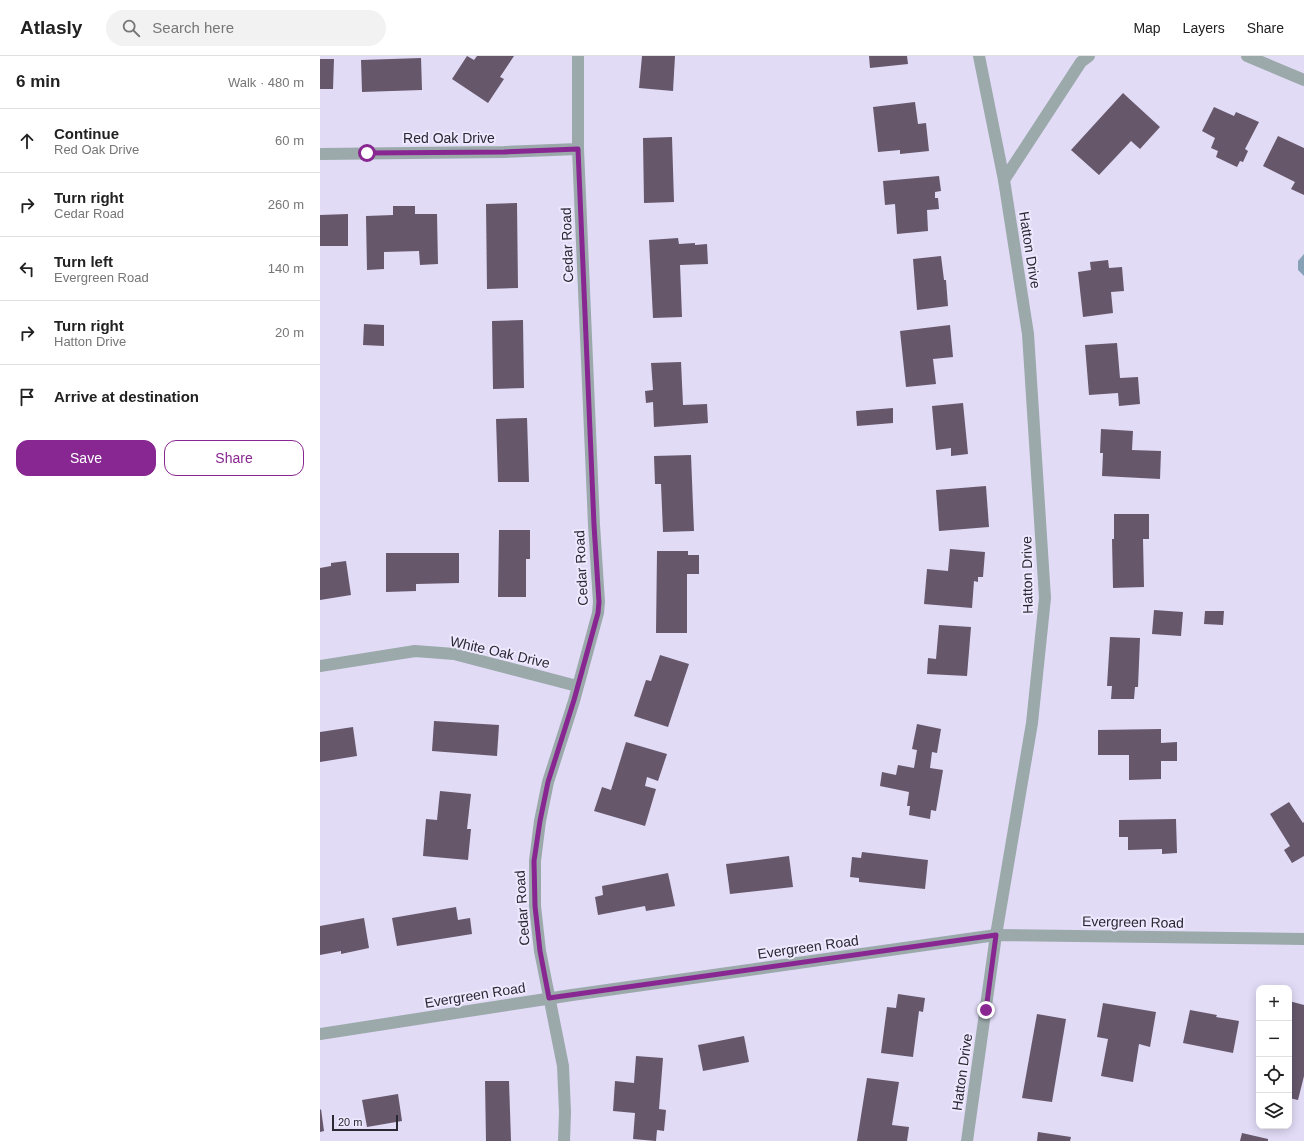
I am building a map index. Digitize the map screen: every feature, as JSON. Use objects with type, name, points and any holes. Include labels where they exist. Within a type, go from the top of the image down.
[{"type":"street","name":"Cedar Road","points":[[564,1141],[565,1112],[563,1066],[540,951],[535,906],[534,861],[548,782],[598,613],[599,602],[594,525],[578,149],[578,56]]},
{"type":"street","name":"Hatton Drive","points":[[967,1141],[996,935],[1031,731],[1046,598],[1028,334],[1004,180],[979,56]]},
{"type":"street","points":[[1004,180],[1081,62],[1089,56]]},
{"type":"street","points":[[1247,56],[1304,80]]},
{"type":"street","name":"Red Oak Drive","points":[[320,154],[504,152],[578,149]]},
{"type":"street","name":"White Oak Drive","points":[[320,666],[415,651],[446,653],[577,686]]},
{"type":"street","name":"Evergreen Road","points":[[320,1034],[549,998],[996,935],[1304,939]]},
{"type":"water","points":[[1304,254],[1304,276],[1298,270],[1298,261]]},
{"type":"building","points":[[467,56],[474,60],[477,56],[514,56],[500,77],[504,79],[488,103],[452,79]]},
{"type":"building","points":[[642,56],[675,56],[673,91],[639,88]]},
{"type":"building","points":[[869,56],[907,56],[908,64],[870,68]]},
{"type":"building","points":[[421,58],[422,90],[362,92],[361,60]]},
{"type":"building","points":[[320,59],[334,59],[333,89],[320,89]]},
{"type":"building","points":[[1123,93],[1160,127],[1140,149],[1131,141],[1099,175],[1071,150]]},
{"type":"building","points":[[915,102],[918,124],[926,123],[929,151],[900,154],[900,150],[878,152],[873,107]]},
{"type":"building","points":[[1214,107],[1234,116],[1236,112],[1259,122],[1245,149],[1248,151],[1243,162],[1240,161],[1237,167],[1216,157],[1218,151],[1211,148],[1215,138],[1202,131]]},
{"type":"building","points":[[1278,136],[1304,148],[1304,195],[1291,189],[1295,182],[1263,166]]},
{"type":"building","points":[[672,137],[674,202],[644,203],[643,138]]},
{"type":"building","points":[[939,176],[941,191],[935,192],[935,198],[938,198],[939,209],[927,210],[928,231],[897,234],[895,204],[885,205],[883,181]]},
{"type":"building","points":[[517,203],[518,288],[487,289],[486,204]]},
{"type":"building","points":[[393,206],[415,206],[415,214],[437,214],[438,264],[420,265],[419,251],[384,252],[384,269],[367,270],[366,216],[393,215]]},
{"type":"building","points":[[348,214],[348,246],[320,246],[320,215]]},
{"type":"building","points":[[678,238],[679,244],[707,244],[708,264],[680,265],[682,317],[653,318],[649,240]]},
{"type":"building","points":[[941,256],[944,280],[946,280],[948,306],[917,310],[913,259]]},
{"type":"building","points":[[1108,260],[1109,268],[1122,267],[1124,291],[1111,292],[1113,313],[1083,317],[1078,272],[1091,270],[1090,262]]},
{"type":"building","points":[[523,320],[524,388],[493,389],[492,321]]},
{"type":"building","points":[[364,324],[384,325],[384,346],[363,345]]},
{"type":"building","points":[[950,325],[953,357],[933,359],[936,384],[906,387],[900,331]]},
{"type":"building","points":[[1117,343],[1120,378],[1138,377],[1140,404],[1119,406],[1118,393],[1089,395],[1085,345]]},
{"type":"building","points":[[681,362],[683,405],[707,404],[708,423],[654,427],[653,402],[646,403],[645,391],[653,390],[651,363]]},
{"type":"building","points":[[963,403],[968,454],[951,456],[951,448],[936,450],[932,406]]},
{"type":"building","points":[[893,408],[893,423],[857,426],[856,411]]},
{"type":"building","points":[[527,418],[529,482],[498,482],[496,419]]},
{"type":"building","points":[[1101,429],[1133,431],[1132,450],[1161,451],[1160,479],[1102,476],[1103,453],[1100,453]]},
{"type":"building","points":[[691,455],[694,531],[663,532],[661,484],[655,484],[654,456]]},
{"type":"building","points":[[986,486],[989,527],[939,531],[936,490]]},
{"type":"building","points":[[1114,514],[1149,514],[1149,539],[1143,539],[1144,587],[1113,588],[1112,539],[1114,539]]},
{"type":"building","points":[[499,530],[530,530],[530,559],[526,559],[526,597],[498,597]]},
{"type":"building","points":[[950,549],[985,552],[983,577],[978,577],[978,582],[974,581],[972,608],[924,604],[927,569],[948,571]]},
{"type":"building","points":[[657,551],[688,551],[688,555],[699,555],[699,574],[687,574],[687,633],[656,633]]},
{"type":"building","points":[[386,553],[459,553],[459,583],[416,584],[416,591],[386,592]]},
{"type":"building","points":[[346,561],[351,595],[320,600],[320,568],[331,566],[331,563]]},
{"type":"building","points":[[1154,610],[1183,612],[1181,636],[1152,634]]},
{"type":"building","points":[[1205,611],[1224,611],[1223,625],[1204,624]]},
{"type":"building","points":[[939,625],[971,627],[967,676],[927,674],[928,658],[936,659]]},
{"type":"building","points":[[1110,637],[1140,638],[1138,687],[1135,687],[1134,699],[1111,699],[1112,686],[1107,686]]},
{"type":"building","points":[[660,655],[689,664],[668,727],[634,716],[646,680],[651,681]]},
{"type":"building","points":[[434,721],[499,725],[497,756],[432,751]]},
{"type":"building","points":[[917,724],[941,729],[937,753],[932,752],[930,768],[943,770],[936,811],[931,810],[930,819],[909,815],[910,806],[907,806],[909,792],[880,786],[882,772],[896,775],[898,765],[914,768],[917,750],[912,749]]},
{"type":"building","points":[[353,727],[357,756],[320,762],[320,732]]},
{"type":"building","points":[[1161,729],[1161,743],[1177,742],[1177,761],[1161,761],[1161,779],[1129,780],[1129,755],[1098,755],[1098,730]]},
{"type":"building","points":[[626,742],[667,754],[658,781],[647,777],[645,786],[656,789],[645,826],[594,811],[602,787],[611,790]]},
{"type":"building","points":[[440,791],[471,794],[467,829],[471,829],[468,860],[423,856],[426,819],[437,820]]},
{"type":"building","points":[[1289,802],[1303,823],[1304,822],[1304,856],[1292,863],[1284,850],[1290,846],[1270,814]]},
{"type":"building","points":[[1176,819],[1177,853],[1162,854],[1162,849],[1128,850],[1128,837],[1119,837],[1119,820]]},
{"type":"building","points":[[862,852],[928,860],[925,889],[859,882],[859,878],[850,877],[852,857],[861,858]]},
{"type":"building","points":[[789,856],[793,887],[730,894],[726,864]]},
{"type":"building","points":[[668,873],[675,906],[646,911],[645,906],[598,915],[595,897],[603,895],[602,886]]},
{"type":"building","points":[[456,907],[458,920],[470,918],[472,934],[397,946],[392,918]]},
{"type":"building","points":[[364,918],[369,948],[341,954],[341,951],[320,955],[320,926]]},
{"type":"building","points":[[898,994],[925,998],[923,1012],[919,1011],[913,1057],[881,1053],[887,1007],[896,1008]]},
{"type":"building","points":[[1292,1002],[1304,1005],[1304,1076],[1298,1100],[1292,1099]]},
{"type":"building","points":[[1103,1003],[1156,1012],[1150,1047],[1139,1044],[1133,1082],[1101,1076],[1108,1039],[1097,1037]]},
{"type":"building","points":[[1190,1010],[1239,1021],[1233,1053],[1183,1043]]},
{"type":"building","points":[[1037,1014],[1066,1019],[1052,1102],[1022,1098]]},
{"type":"building","points":[[744,1036],[749,1062],[703,1071],[698,1045]]},
{"type":"building","points":[[636,1056],[663,1058],[659,1109],[666,1110],[664,1131],[657,1130],[656,1141],[633,1139],[635,1113],[613,1111],[615,1081],[634,1083]]},
{"type":"building","points":[[867,1078],[899,1082],[892,1125],[909,1127],[907,1141],[857,1141]]},
{"type":"building","points":[[485,1081],[509,1081],[511,1141],[486,1141]]},
{"type":"building","points":[[398,1094],[402,1121],[367,1127],[362,1100]]},
{"type":"building","points":[[321,1109],[324,1131],[320,1132],[320,1110]]},
{"type":"building","points":[[1038,1132],[1071,1137],[1070,1141],[1037,1141]]},
{"type":"building","points":[[1242,1133],[1268,1139],[1268,1141],[1240,1141]]},
{"type":"route","points":[[367,153],[504,152],[578,149],[594,525],[599,602],[598,613],[574,700],[548,782],[534,861],[535,906],[540,951],[549,998],[996,935],[986,1010]]}]
